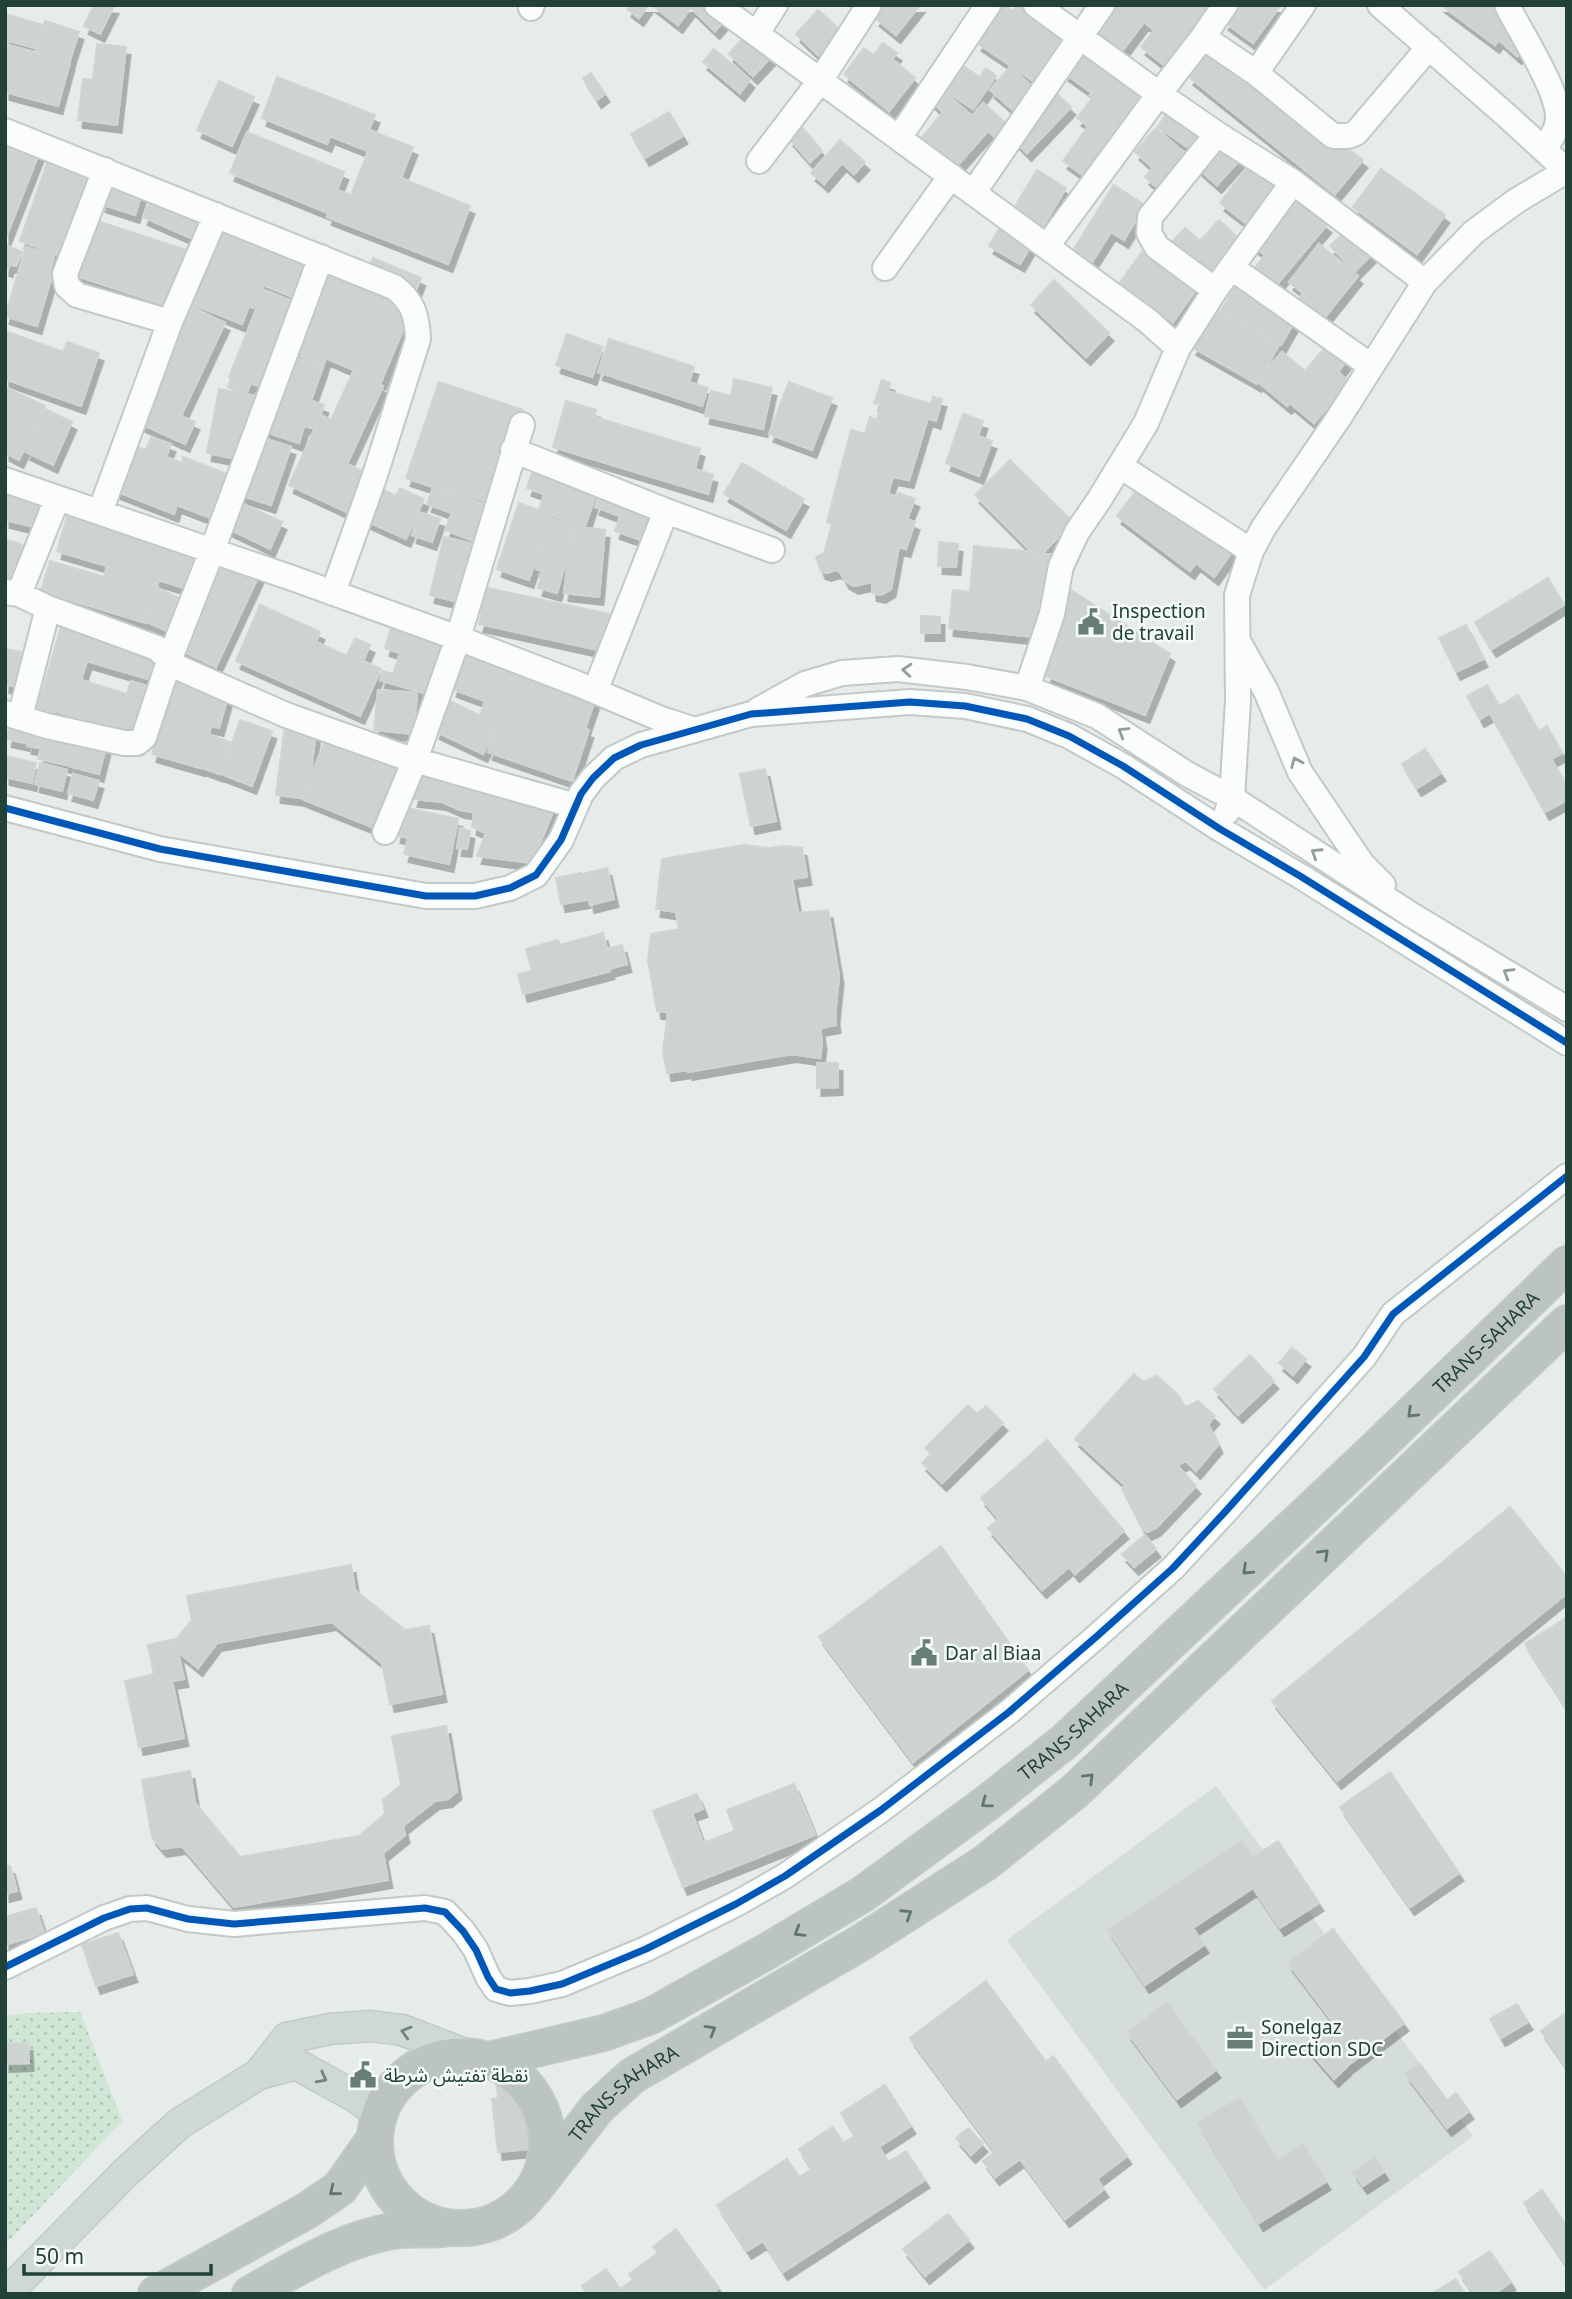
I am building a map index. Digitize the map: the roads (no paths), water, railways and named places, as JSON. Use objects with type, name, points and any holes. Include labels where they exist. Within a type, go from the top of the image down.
[{"type":"highway","name":"TRANS-SAHARA","points":[[480,2058],[604,2033],[651,2015],[771,1949],[863,1894],[977,1810],[1083,1725],[1567,1264]]},
{"type":"highway","name":"TRANS-SAHARA","points":[[535,2188],[597,2108],[632,2076],[862,1942],[985,1863],[1074,1792],[1567,1323]]},
{"type":"highway","points":[[156,2294],[309,2210],[340,2189],[378,2126],[390,2093],[407,2075],[427,2063],[450,2056],[480,2058],[512,2072],[530,2090],[543,2113],[548,2138],[545,2164],[535,2188],[516,2209],[491,2224],[463,2229],[399,2230],[357,2240],[305,2263],[250,2294]]},
{"type":"highway","points":[[378,2126],[379,2166],[390,2191],[410,2211],[435,2225],[463,2229]]},
{"type":"main road","points":[[259,2074],[287,2038],[330,2029],[370,2026],[402,2030],[480,2058]]},
{"type":"main road","points":[[6,2294],[125,2173],[180,2123],[259,2074],[296,2064],[327,2080],[378,2126]]},
{"type":"street","points":[[717,5],[1148,321],[1178,348]]},
{"type":"street","points":[[757,33],[775,5]]},
{"type":"street","points":[[759,161],[820,81],[869,5]]},
{"type":"street","points":[[899,138],[988,5]]},
{"type":"street","points":[[1036,5],[1217,134],[1293,182],[1425,282]]},
{"type":"street","points":[[973,193],[1102,5]]},
{"type":"street","points":[[1047,246],[1225,5]]},
{"type":"street","points":[[1256,73],[1303,5]]},
{"type":"street","points":[[1220,829],[1232,798],[1238,701],[1237,595],[1251,551],[1264,527],[1425,282],[1474,232],[1516,201],[1566,171],[1380,5]]},
{"type":"street","points":[[1507,5],[1553,93],[1557,124],[1544,150]]},
{"type":"street","points":[[1203,37],[1256,73],[1333,136],[1356,133],[1429,47]]},
{"type":"street","points":[[5,131],[394,287],[406,296],[417,321],[418,339],[375,475],[332,593]]},
{"type":"street","points":[[1215,290],[1157,247],[1149,233],[1150,217],[1217,134]]},
{"type":"street","points":[[105,170],[65,274],[67,286],[77,295],[170,322]]},
{"type":"street","points":[[885,268],[951,176]]},
{"type":"street","points":[[1027,688],[1052,614],[1061,566],[1077,532],[1146,423],[1178,348],[1215,290],[1293,182]]},
{"type":"street","points":[[100,512],[170,322],[216,215]]},
{"type":"street","points":[[48,608],[13,715],[124,743],[137,743],[144,737],[170,659],[321,257]]},
{"type":"street","points":[[1232,268],[1371,366]]},
{"type":"street","points":[[385,832],[415,760],[458,638],[522,425]]},
{"type":"street","points":[[513,450],[772,550]]},
{"type":"street","points":[[1120,466],[1251,551]]},
{"type":"street","points":[[5,480],[458,638],[695,730]]},
{"type":"street","points":[[57,499],[12,593],[157,648],[177,667],[286,715],[415,760],[576,806]]},
{"type":"street","points":[[595,691],[666,511]]},
{"type":"street","points":[[1237,639],[1266,691],[1300,772],[1362,864],[1410,914]]},
{"type":"street","points":[[751,714],[805,684],[842,673],[898,669],[967,677],[1027,688],[1097,716],[1187,774],[1232,798],[1410,914],[1567,1009]]},
{"type":"street","points":[[5,808],[160,849],[426,896],[475,896],[510,888],[536,875],[561,839],[580,794],[593,778],[614,758],[641,746],[751,714],[910,702],[965,706],[1027,719],[1069,736],[1124,766],[1220,829],[1567,1043]]},
{"type":"street","points":[[5,1967],[104,1918],[130,1909],[147,1908],[188,1919],[234,1924],[425,1908],[445,1912],[476,1950],[496,1989],[510,1993],[562,1984],[646,1949],[736,1904],[785,1876],[881,1810],[1009,1712],[1096,1637],[1173,1568],[1224,1513],[1364,1357],[1393,1314],[1567,1176]]},
{"type":"place","name":"Inspection de travail","points":[[1091,622]]},
{"type":"place","name":"Dar al Biaa","points":[[924,1653]]},
{"type":"place","name":"Sonelgaz Direction SDC","points":[[1240,2038]]},
{"type":"place","name":"نقطة تفتيش شرطة","points":[[363,2075]]}]
